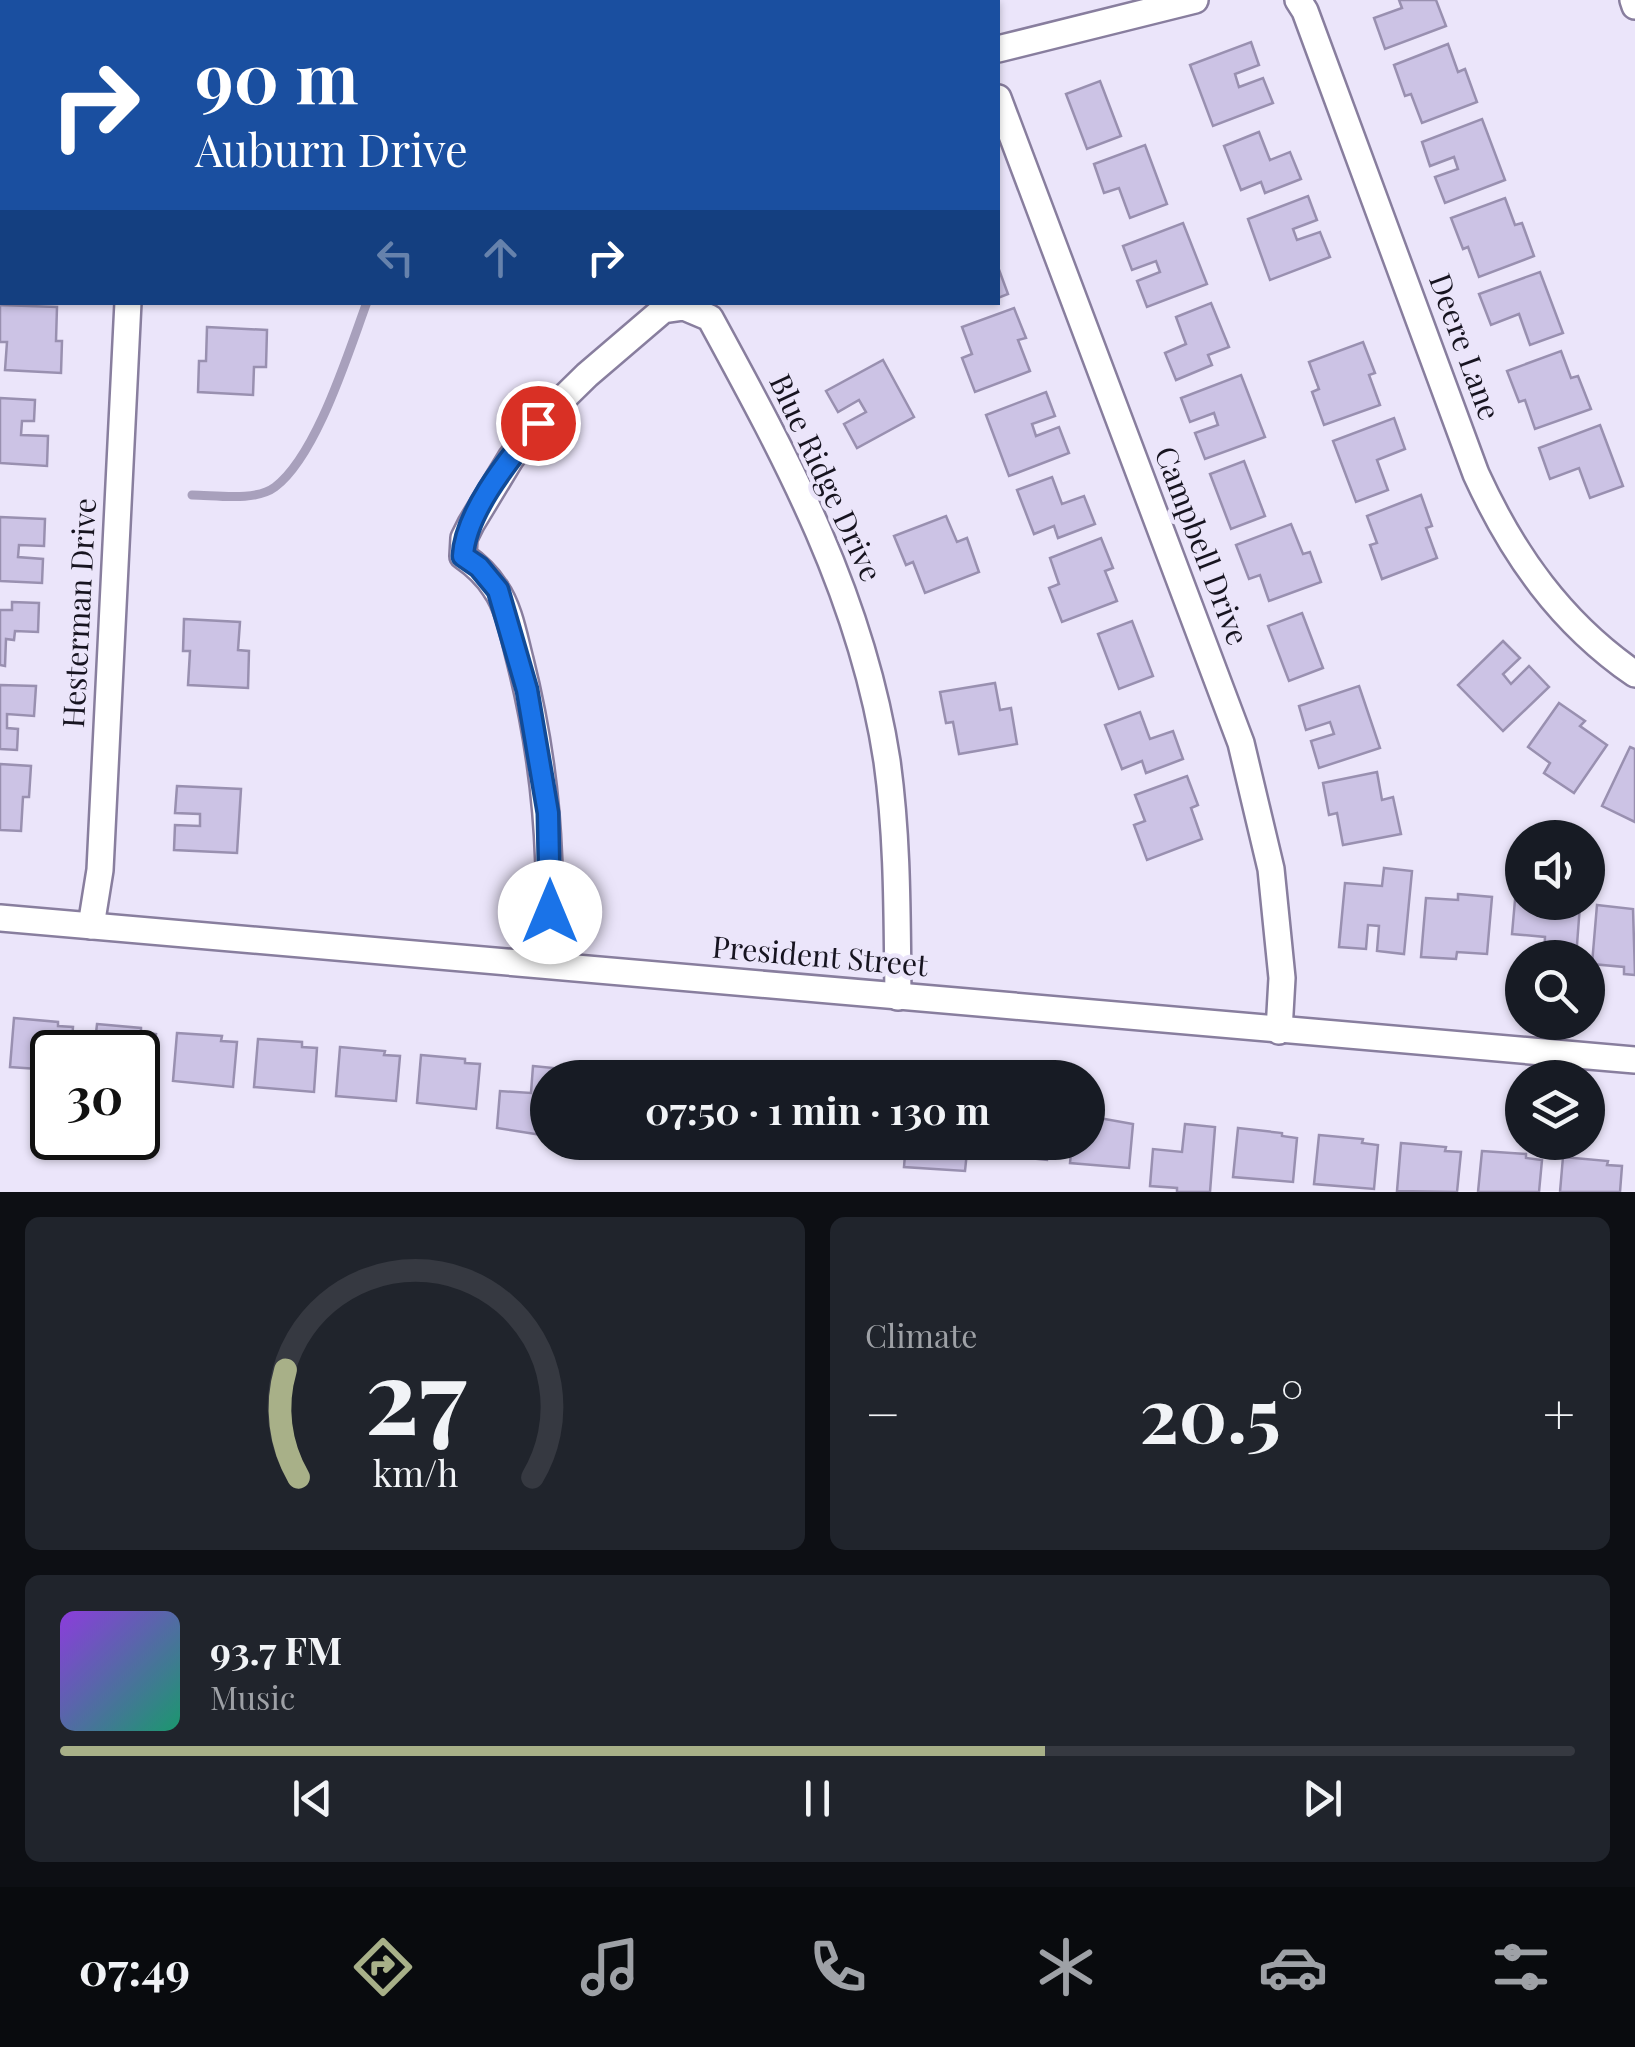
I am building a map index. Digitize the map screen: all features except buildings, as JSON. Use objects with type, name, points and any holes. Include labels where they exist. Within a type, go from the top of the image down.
[{"type":"street","points":[[1000,49],[1195,0]]},
{"type":"street","name":"Deere Lane","points":[[1298,0],[1476,474],[1496,517],[1546,594],[1598,647],[1635,674]]},
{"type":"street","name":"Campbell Drive","points":[[1000,103],[1240,742],[1272,869],[1282,978],[1279,1031]]},
{"type":"street","name":"Hesterman Drive","points":[[92,926],[100,870],[128,305]]},
{"type":"street","name":"Blue Ridge Drive","points":[[549,965],[550,834],[538,742],[513,635],[498,590],[479,567],[463,556],[464,538],[511,458],[538,423],[663,310],[684,307],[710,318],[790,465],[846,597],[868,669],[886,760],[897,851],[898,997]]},
{"type":"street","name":"President Street","points":[[0,918],[1635,1060]]},
{"type":"waterway","points":[[192,495],[257,495],[275,487],[290,472],[330,402],[366,305]]},
{"type":"route","points":[[538,423],[470,524],[463,556],[479,567],[498,590],[527,690],[548,813],[550,912]]}]
